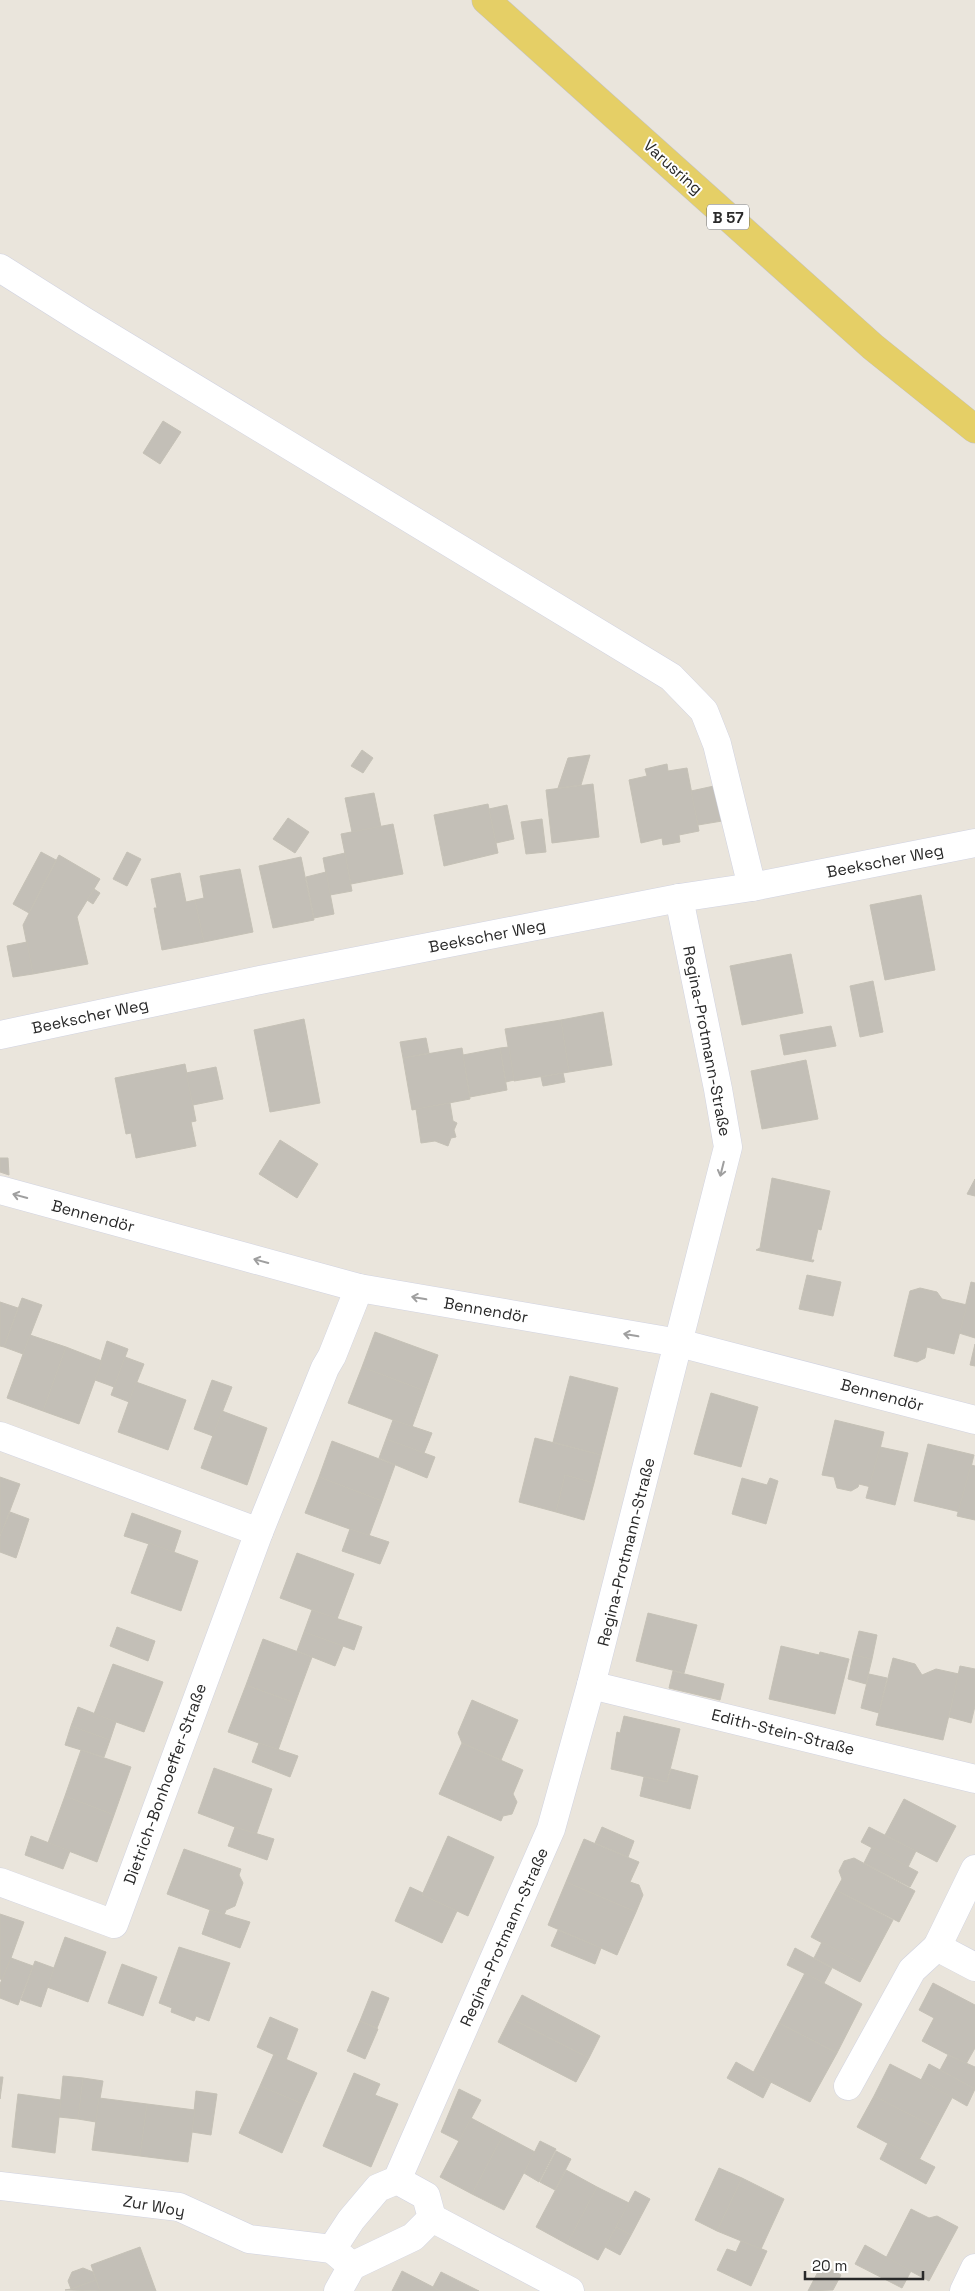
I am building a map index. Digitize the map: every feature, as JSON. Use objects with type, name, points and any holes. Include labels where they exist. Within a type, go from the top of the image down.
[{"type":"main road","name":"Varusring","points":[[486,0],[874,347],[975,429]]},
{"type":"street","points":[[0,268],[84,322],[671,677],[704,711],[717,744],[752,887]]},
{"type":"street","name":"Beekscher Weg","points":[[0,1035],[260,980],[678,898],[752,887],[975,843]]},
{"type":"street","name":"Regina-Protmann-Straße","points":[[397,2180],[551,1829],[591,1685],[728,1148],[718,1089],[678,898]]},
{"type":"street","name":"Bennendör","points":[[0,1190],[360,1288],[679,1343],[975,1420]]},
{"type":"street","name":"Dietrich-Bonhoeffer-Straße","points":[[0,1882],[114,1924],[259,1532],[324,1368],[332,1356],[360,1288]]},
{"type":"street","points":[[0,1436],[259,1532]]},
{"type":"street","name":"Edith-Stein-Straße","points":[[591,1685],[975,1779]]},
{"type":"street","points":[[848,2086],[912,1970],[937,1947],[975,1869]]},
{"type":"street","points":[[937,1947],[975,1967]]},
{"type":"street","points":[[338,2291],[342,2258],[351,2220],[378,2188],[397,2180],[426,2196],[432,2218],[570,2291]]},
{"type":"street","name":"Zur Woy","points":[[0,2186],[179,2207],[249,2239],[342,2258]]},
{"type":"street","points":[[342,2258],[413,2237],[432,2218]]},
{"type":"street","points":[[964,2291],[975,2268]]},
{"type":"building","points":[[163,421],[181,432],[160,464],[143,453]]},
{"type":"building","points":[[362,750],[373,758],[363,773],[351,766]]},
{"type":"building","points":[[590,755],[581,785],[558,788],[568,758]]},
{"type":"building","points":[[667,764],[668,771],[687,768],[699,831],[679,835],[680,842],[663,845],[662,838],[641,843],[629,780],[647,776],[645,769]]},
{"type":"building","points":[[593,784],[599,837],[552,843],[546,790]]},
{"type":"building","points":[[714,786],[722,821],[698,825],[691,791]]},
{"type":"building","points":[[374,793],[381,827],[352,832],[345,798]]},
{"type":"building","points":[[488,804],[498,853],[444,866],[434,815]]},
{"type":"building","points":[[507,805],[514,839],[496,843],[489,809]]},
{"type":"building","points":[[288,818],[309,832],[295,853],[273,839]]},
{"type":"building","points":[[542,819],[546,852],[526,854],[521,822]]},
{"type":"building","points":[[393,824],[403,874],[351,884],[341,834]]},
{"type":"building","points":[[41,852],[56,860],[29,913],[13,904]]},
{"type":"building","points":[[127,852],[141,859],[127,886],[113,879]]},
{"type":"building","points":[[345,853],[352,891],[330,895],[323,858]]},
{"type":"building","points":[[59,855],[100,879],[77,917],[88,964],[33,974],[23,925]]},
{"type":"building","points":[[301,857],[314,920],[273,928],[259,866]]},
{"type":"building","points":[[240,869],[253,932],[204,942],[195,900],[204,898],[200,876]]},
{"type":"building","points":[[326,872],[334,914],[314,918],[306,877]]},
{"type":"building","points":[[180,873],[186,902],[195,900],[204,942],[162,950],[151,879]]},
{"type":"building","points":[[94,889],[100,893],[93,904],[87,900]]},
{"type":"building","points":[[921,895],[935,970],[885,980],[870,905]]},
{"type":"building","points":[[27,942],[33,974],[13,977],[7,946]]},
{"type":"building","points":[[791,954],[803,1013],[742,1025],[730,966]]},
{"type":"building","points":[[873,981],[883,1032],[860,1037],[850,986]]},
{"type":"building","points":[[603,1012],[612,1065],[569,1072],[561,1020]]},
{"type":"building","points":[[304,1019],[320,1103],[270,1112],[254,1030]]},
{"type":"building","points":[[561,1020],[569,1072],[514,1081],[505,1029]]},
{"type":"building","points":[[831,1026],[836,1046],[784,1055],[780,1035]]},
{"type":"building","points":[[426,1038],[429,1053],[403,1058],[400,1042]]},
{"type":"building","points":[[509,1047],[514,1080],[506,1082],[500,1048]]},
{"type":"building","points":[[462,1048],[470,1099],[412,1110],[403,1058]]},
{"type":"building","points":[[500,1048],[507,1090],[470,1097],[463,1055]]},
{"type":"building","points":[[806,1060],[818,1119],[762,1129],[751,1071]]},
{"type":"building","points":[[185,1064],[196,1121],[191,1122],[196,1146],[136,1158],[131,1133],[126,1134],[115,1078]]},
{"type":"building","points":[[216,1067],[223,1099],[193,1105],[186,1073]]},
{"type":"building","points":[[563,1073],[565,1082],[543,1086],[541,1077]]},
{"type":"building","points":[[450,1103],[453,1121],[457,1123],[454,1130],[456,1137],[451,1138],[448,1146],[435,1141],[421,1143],[416,1109]]},
{"type":"building","points":[[280,1140],[318,1164],[297,1198],[259,1174]]},
{"type":"building","points":[[0,1158],[8,1158],[9,1175],[0,1172]]},
{"type":"building","points":[[772,1178],[830,1191],[821,1230],[818,1229],[811,1260],[814,1260],[813,1262],[756,1250],[760,1248]]},
{"type":"building","points":[[975,1179],[975,1196],[967,1194]]},
{"type":"building","points":[[807,1275],[841,1282],[833,1316],[799,1309]]},
{"type":"building","points":[[971,1282],[975,1283],[975,1338],[959,1333]]},
{"type":"building","points":[[920,1288],[937,1292],[942,1299],[967,1305],[954,1354],[927,1347],[925,1358],[917,1362],[894,1356],[910,1291]]},
{"type":"building","points":[[22,1298],[42,1305],[23,1354],[4,1347]]},
{"type":"building","points":[[0,1302],[18,1308],[4,1347],[0,1346]]},
{"type":"building","points":[[375,1332],[438,1355],[425,1391],[362,1367]]},
{"type":"building","points":[[30,1335],[66,1347],[43,1411],[7,1398]]},
{"type":"building","points":[[107,1341],[128,1349],[114,1387],[95,1380]]},
{"type":"building","points":[[975,1344],[975,1366],[970,1365]]},
{"type":"building","points":[[66,1347],[102,1361],[79,1424],[43,1411]]},
{"type":"building","points":[[125,1357],[144,1364],[129,1402],[111,1395]]},
{"type":"building","points":[[362,1367],[425,1391],[412,1427],[348,1403]]},
{"type":"building","points":[[570,1376],[618,1388],[601,1455],[553,1442]]},
{"type":"building","points":[[212,1380],[232,1387],[213,1436],[194,1429]]},
{"type":"building","points":[[136,1382],[186,1400],[168,1450],[118,1432]]},
{"type":"building","points":[[711,1393],[758,1407],[741,1467],[694,1454]]},
{"type":"building","points":[[222,1411],[267,1428],[247,1485],[201,1468]]},
{"type":"building","points":[[393,1420],[432,1433],[424,1453],[386,1439]]},
{"type":"building","points":[[835,1420],[884,1432],[871,1487],[859,1484],[858,1487],[851,1491],[837,1488],[834,1477],[822,1475]]},
{"type":"building","points":[[535,1438],[601,1455],[594,1483],[565,1475],[556,1512],[519,1502]]},
{"type":"building","points":[[386,1439],[435,1457],[427,1478],[379,1458]]},
{"type":"building","points":[[332,1441],[395,1465],[382,1501],[319,1477]]},
{"type":"building","points":[[928,1444],[974,1455],[960,1512],[914,1501]]},
{"type":"building","points":[[880,1447],[908,1453],[895,1505],[866,1498]]},
{"type":"building","points":[[971,1465],[975,1466],[975,1520],[957,1516]]},
{"type":"building","points":[[565,1475],[594,1483],[584,1520],[556,1512]]},
{"type":"building","points":[[0,1477],[20,1484],[1,1534],[0,1534]]},
{"type":"building","points":[[319,1477],[382,1501],[369,1536],[305,1513]]},
{"type":"building","points":[[742,1478],[767,1485],[770,1478],[778,1481],[766,1524],[732,1514]]},
{"type":"building","points":[[10,1512],[29,1519],[16,1558],[0,1552],[0,1536]]},
{"type":"building","points":[[132,1513],[181,1531],[174,1552],[124,1536]]},
{"type":"building","points":[[350,1529],[389,1542],[380,1564],[342,1551]]},
{"type":"building","points":[[149,1543],[198,1561],[181,1611],[131,1593]]},
{"type":"building","points":[[297,1553],[354,1574],[337,1619],[280,1598]]},
{"type":"building","points":[[312,1610],[362,1627],[354,1650],[304,1632]]},
{"type":"building","points":[[648,1613],[697,1625],[684,1673],[636,1661]]},
{"type":"building","points":[[117,1627],[155,1641],[148,1661],[110,1646]]},
{"type":"building","points":[[859,1631],[877,1635],[872,1659],[853,1655]]},
{"type":"building","points":[[304,1632],[343,1646],[335,1666],[297,1651]]},
{"type":"building","points":[[263,1639],[312,1657],[295,1703],[246,1685]]},
{"type":"building","points":[[781,1646],[819,1655],[820,1652],[849,1659],[835,1714],[769,1699]]},
{"type":"building","points":[[853,1655],[872,1659],[866,1684],[848,1679]]},
{"type":"building","points":[[893,1658],[915,1664],[922,1675],[936,1669],[959,1674],[943,1740],[876,1725]]},
{"type":"building","points":[[113,1664],[163,1682],[144,1732],[94,1714]]},
{"type":"building","points":[[960,1666],[975,1669],[975,1706],[971,1723],[949,1717]]},
{"type":"building","points":[[673,1671],[724,1684],[720,1700],[669,1688]]},
{"type":"building","points":[[869,1674],[887,1678],[879,1713],[861,1708]]},
{"type":"building","points":[[246,1685],[295,1703],[278,1750],[228,1732]]},
{"type":"building","points":[[472,1700],[518,1720],[501,1760],[462,1743],[458,1733]]},
{"type":"building","points":[[78,1707],[116,1722],[110,1740],[71,1726]]},
{"type":"building","points":[[624,1716],[680,1729],[667,1782],[611,1769],[617,1732],[620,1733]]},
{"type":"building","points":[[71,1726],[110,1740],[104,1757],[65,1745]]},
{"type":"building","points":[[259,1743],[298,1756],[290,1777],[252,1762]]},
{"type":"building","points":[[462,1743],[523,1770],[513,1794],[517,1802],[512,1814],[503,1816],[501,1821],[439,1794]]},
{"type":"building","points":[[81,1750],[131,1767],[114,1815],[65,1796]]},
{"type":"building","points":[[214,1768],[272,1789],[256,1835],[198,1813]]},
{"type":"building","points":[[671,1769],[698,1776],[690,1809],[640,1796],[644,1777],[667,1782]]},
{"type":"building","points":[[65,1796],[114,1815],[97,1862],[48,1843]]},
{"type":"building","points":[[904,1799],[956,1826],[937,1862],[885,1835]]},
{"type":"building","points":[[235,1827],[274,1839],[267,1860],[228,1846]]},
{"type":"building","points":[[602,1827],[634,1841],[628,1857],[595,1843]]},
{"type":"building","points":[[869,1827],[916,1851],[908,1867],[861,1842]]},
{"type":"building","points":[[31,1836],[70,1851],[63,1869],[25,1855]]},
{"type":"building","points":[[448,1836],[494,1857],[468,1916],[422,1895]]},
{"type":"building","points":[[584,1839],[639,1862],[630,1882],[639,1885],[643,1895],[636,1912],[566,1882]]},
{"type":"building","points":[[872,1847],[918,1872],[910,1887],[864,1863]]},
{"type":"building","points":[[184,1849],[241,1869],[239,1875],[243,1883],[235,1906],[226,1910],[224,1915],[167,1894]]},
{"type":"building","points":[[854,1858],[915,1891],[899,1922],[836,1890],[842,1879],[839,1871],[844,1861]]},
{"type":"building","points":[[566,1882],[636,1912],[617,1955],[548,1925]]},
{"type":"building","points":[[410,1887],[423,1893],[422,1895],[457,1911],[442,1943],[395,1921]]},
{"type":"building","points":[[836,1890],[893,1920],[868,1967],[811,1937]]},
{"type":"building","points":[[210,1910],[250,1922],[240,1948],[202,1934]]},
{"type":"building","points":[[0,1914],[24,1922],[3,1980],[0,1979]]},
{"type":"building","points":[[558,1930],[601,1948],[595,1964],[551,1946]]},
{"type":"building","points":[[65,1937],[106,1952],[88,2002],[47,1987]]},
{"type":"building","points":[[822,1942],[868,1967],[860,1982],[814,1958]]},
{"type":"building","points":[[179,1947],[230,1963],[209,2021],[196,2016],[194,2021],[171,2012],[172,2008],[159,2003]]},
{"type":"building","points":[[795,1948],[832,1968],[824,1983],[787,1965]]},
{"type":"building","points":[[11,1958],[33,1966],[18,2005],[0,1998],[0,1984]]},
{"type":"building","points":[[35,1961],[54,1968],[41,2007],[21,2000]]},
{"type":"building","points":[[122,1964],[157,1977],[143,2016],[108,2003]]},
{"type":"building","points":[[805,1973],[862,2004],[837,2053],[779,2023]]},
{"type":"building","points":[[933,1983],[975,2005],[975,2048],[966,2064],[922,2041],[934,2018],[919,2010]]},
{"type":"building","points":[[372,1991],[389,1998],[377,2028],[360,2021]]},
{"type":"building","points":[[522,1995],[600,2036],[589,2058],[510,2018]]},
{"type":"building","points":[[270,2017],[298,2029],[286,2060],[257,2047]]},
{"type":"building","points":[[510,2018],[589,2058],[576,2082],[498,2042]]},
{"type":"building","points":[[360,2021],[378,2029],[365,2059],[347,2051]]},
{"type":"building","points":[[779,2023],[837,2053],[810,2102],[753,2073]]},
{"type":"building","points":[[274,2054],[317,2073],[303,2104],[260,2086]]},
{"type":"building","points":[[948,2055],[975,2067],[975,2089],[940,2070]]},
{"type":"building","points":[[736,2062],[771,2082],[763,2098],[727,2078]]},
{"type":"building","points":[[890,2064],[953,2096],[936,2128],[874,2096]]},
{"type":"building","points":[[929,2064],[975,2089],[967,2106],[921,2080]]},
{"type":"building","points":[[354,2073],[380,2084],[375,2095],[398,2104],[371,2167],[323,2146]]},
{"type":"building","points":[[63,2076],[83,2078],[78,2119],[59,2117]]},
{"type":"building","points":[[0,2077],[3,2077],[0,2099]]},
{"type":"building","points":[[83,2078],[103,2081],[96,2122],[78,2119]]},
{"type":"building","points":[[260,2086],[303,2104],[282,2153],[239,2133]]},
{"type":"building","points":[[459,2089],[481,2100],[459,2141],[441,2132]]},
{"type":"building","points":[[196,2091],[217,2094],[211,2135],[192,2132]]},
{"type":"building","points":[[18,2094],[61,2100],[55,2153],[12,2147]]},
{"type":"building","points":[[874,2096],[936,2128],[919,2160],[857,2127]]},
{"type":"building","points":[[99,2098],[147,2104],[140,2156],[92,2150]]},
{"type":"building","points":[[147,2104],[195,2110],[188,2162],[140,2156]]},
{"type":"building","points":[[471,2118],[503,2135],[472,2194],[440,2177]]},
{"type":"building","points":[[503,2135],[535,2152],[504,2210],[472,2194]]},
{"type":"building","points":[[540,2141],[556,2149],[539,2182],[524,2173]]},
{"type":"building","points":[[888,2143],[935,2167],[926,2184],[880,2159]]},
{"type":"building","points":[[556,2151],[571,2159],[555,2190],[540,2182]]},
{"type":"building","points":[[719,2168],[742,2178],[717,2231],[695,2220]]},
{"type":"building","points":[[566,2170],[597,2187],[567,2244],[536,2227]]},
{"type":"building","points":[[742,2178],[784,2199],[761,2249],[717,2231]]},
{"type":"building","points":[[597,2187],[629,2203],[598,2260],[567,2244]]},
{"type":"building","points":[[635,2191],[650,2199],[631,2235],[616,2227]]},
{"type":"building","points":[[911,2209],[929,2218],[937,2216],[958,2227],[929,2281],[886,2258]]},
{"type":"building","points":[[616,2227],[631,2235],[620,2255],[605,2247]]},
{"type":"building","points":[[741,2241],[767,2251],[751,2286],[717,2270],[727,2249],[736,2252]]},
{"type":"building","points":[[865,2245],[911,2271],[902,2288],[855,2264]]},
{"type":"building","points":[[140,2247],[156,2291],[100,2291],[91,2265]]},
{"type":"building","points":[[822,2264],[841,2275],[833,2290],[808,2291]]},
{"type":"building","points":[[83,2268],[93,2272],[96,2280],[71,2289],[68,2281],[72,2272]]},
{"type":"building","points":[[402,2271],[433,2287],[440,2291],[392,2291]]},
{"type":"building","points":[[441,2272],[479,2291],[440,2291],[433,2287]]},
{"type":"building","points":[[96,2280],[100,2291],[65,2290],[71,2289]]}]
